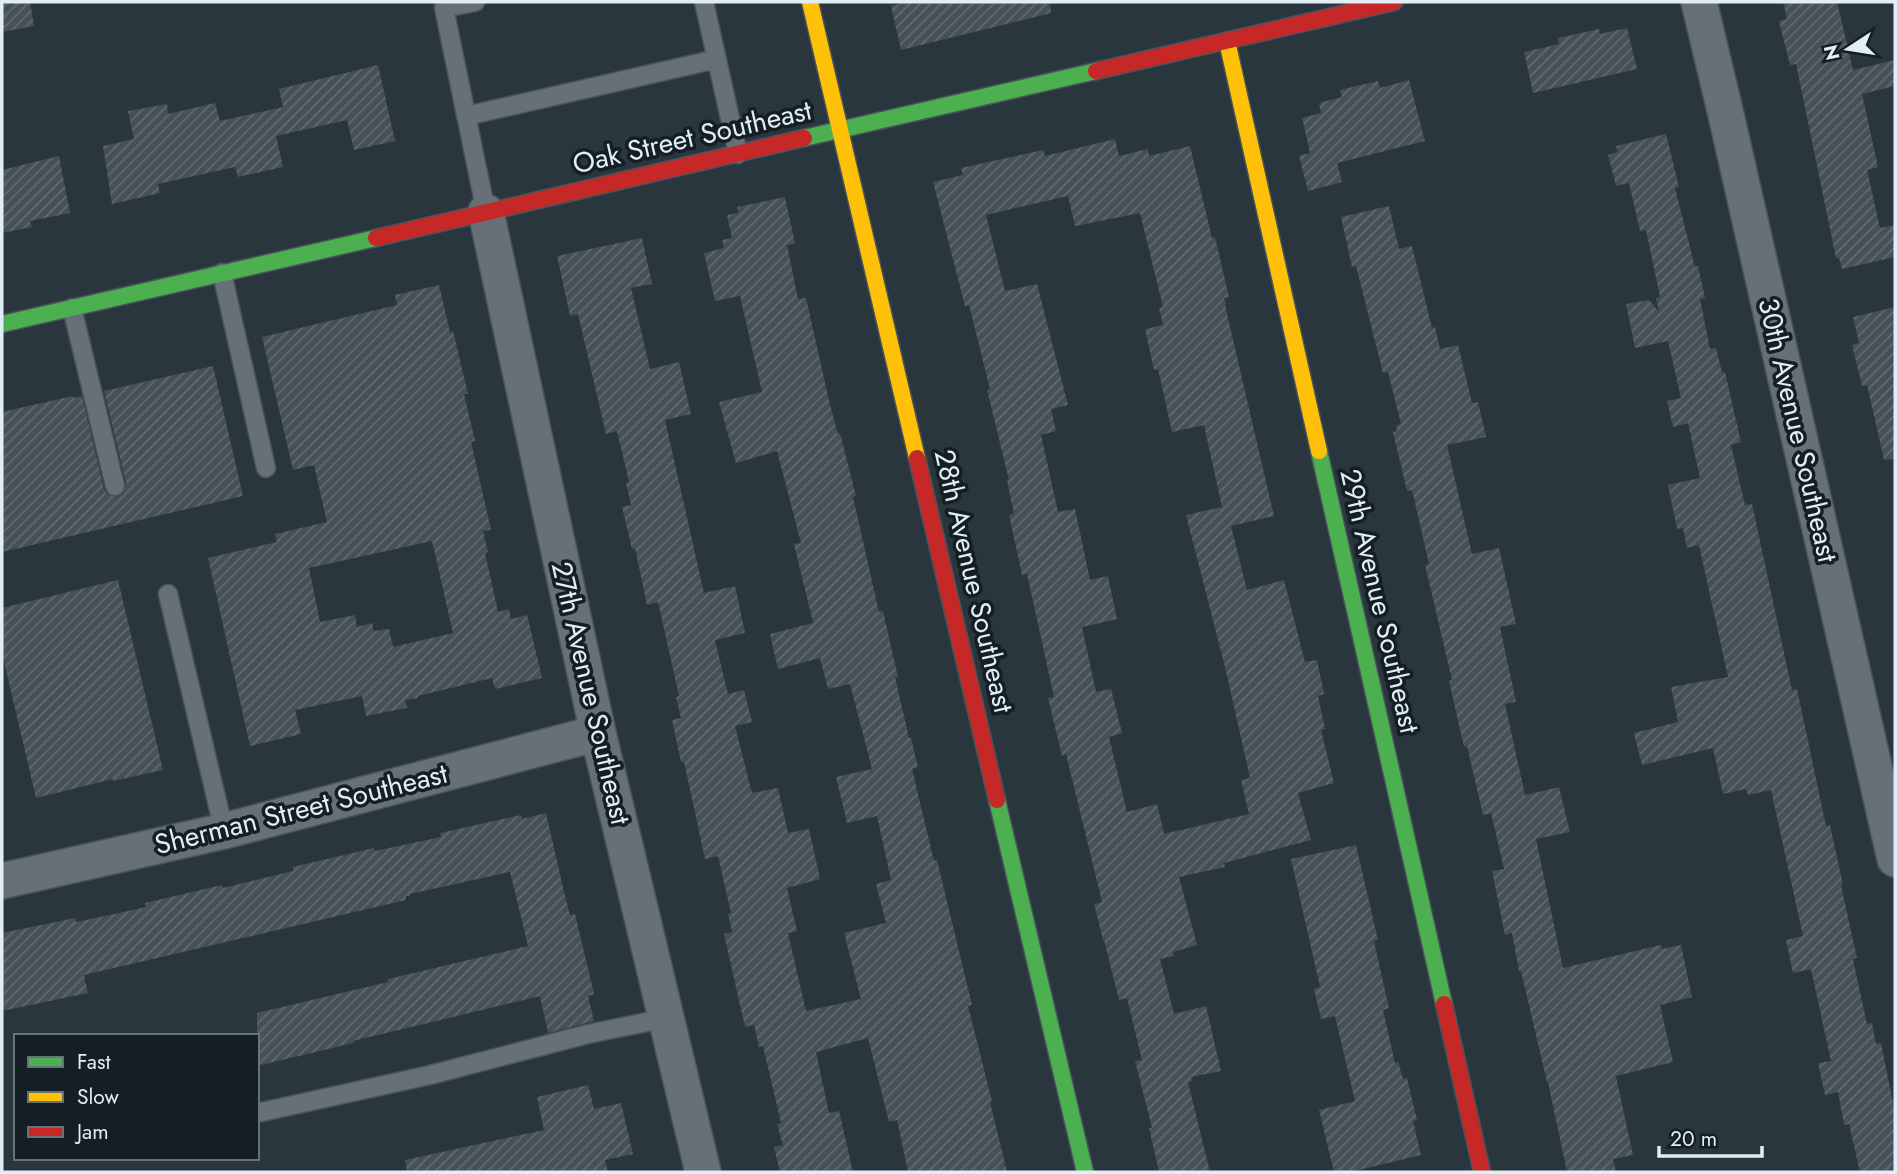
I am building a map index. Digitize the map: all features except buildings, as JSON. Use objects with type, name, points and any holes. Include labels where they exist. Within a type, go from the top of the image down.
[{"type":"street","name":"28th Avenue Southeast","points":[[810,2],[1085,1172]]},
{"type":"street","name":"Oak Street Southeast","points":[[2,324],[1394,2]]},
{"type":"street","name":"30th Avenue Southeast","points":[[1699,2],[1895,859]]},
{"type":"street","name":"29th Avenue Southeast","points":[[1227,41],[1482,1172]]},
{"type":"street","name":"27th Avenue Southeast","points":[[486,212],[598,733],[703,1172]]},
{"type":"street","name":"Sherman Street Southeast","points":[[3,876],[224,831],[598,733]]},
{"type":"lane","points":[[475,2],[443,5],[486,212]]},
{"type":"lane","points":[[704,2],[738,154]]},
{"type":"lane","points":[[466,116],[717,59]]},
{"type":"lane","points":[[222,273],[266,468]]},
{"type":"lane","points":[[72,308],[115,486]]},
{"type":"lane","points":[[168,594],[224,831]]},
{"type":"lane","points":[[259,1113],[430,1075],[588,1034],[667,1018]]},
{"type":"traffic: fast","points":[[804,138],[1096,71]]},
{"type":"traffic: fast","points":[[2,324],[376,238]]},
{"type":"traffic: fast","points":[[1319,451],[1444,1004]]},
{"type":"traffic: fast","points":[[997,800],[1085,1172]]},
{"type":"traffic: slow","points":[[810,2],[917,458]]},
{"type":"traffic: slow","points":[[1227,41],[1319,451]]},
{"type":"traffic: jam","points":[[1096,71],[1394,2]]},
{"type":"traffic: jam","points":[[376,238],[804,138]]},
{"type":"traffic: jam","points":[[917,458],[997,800]]},
{"type":"traffic: jam","points":[[1444,1004],[1482,1172]]}]
